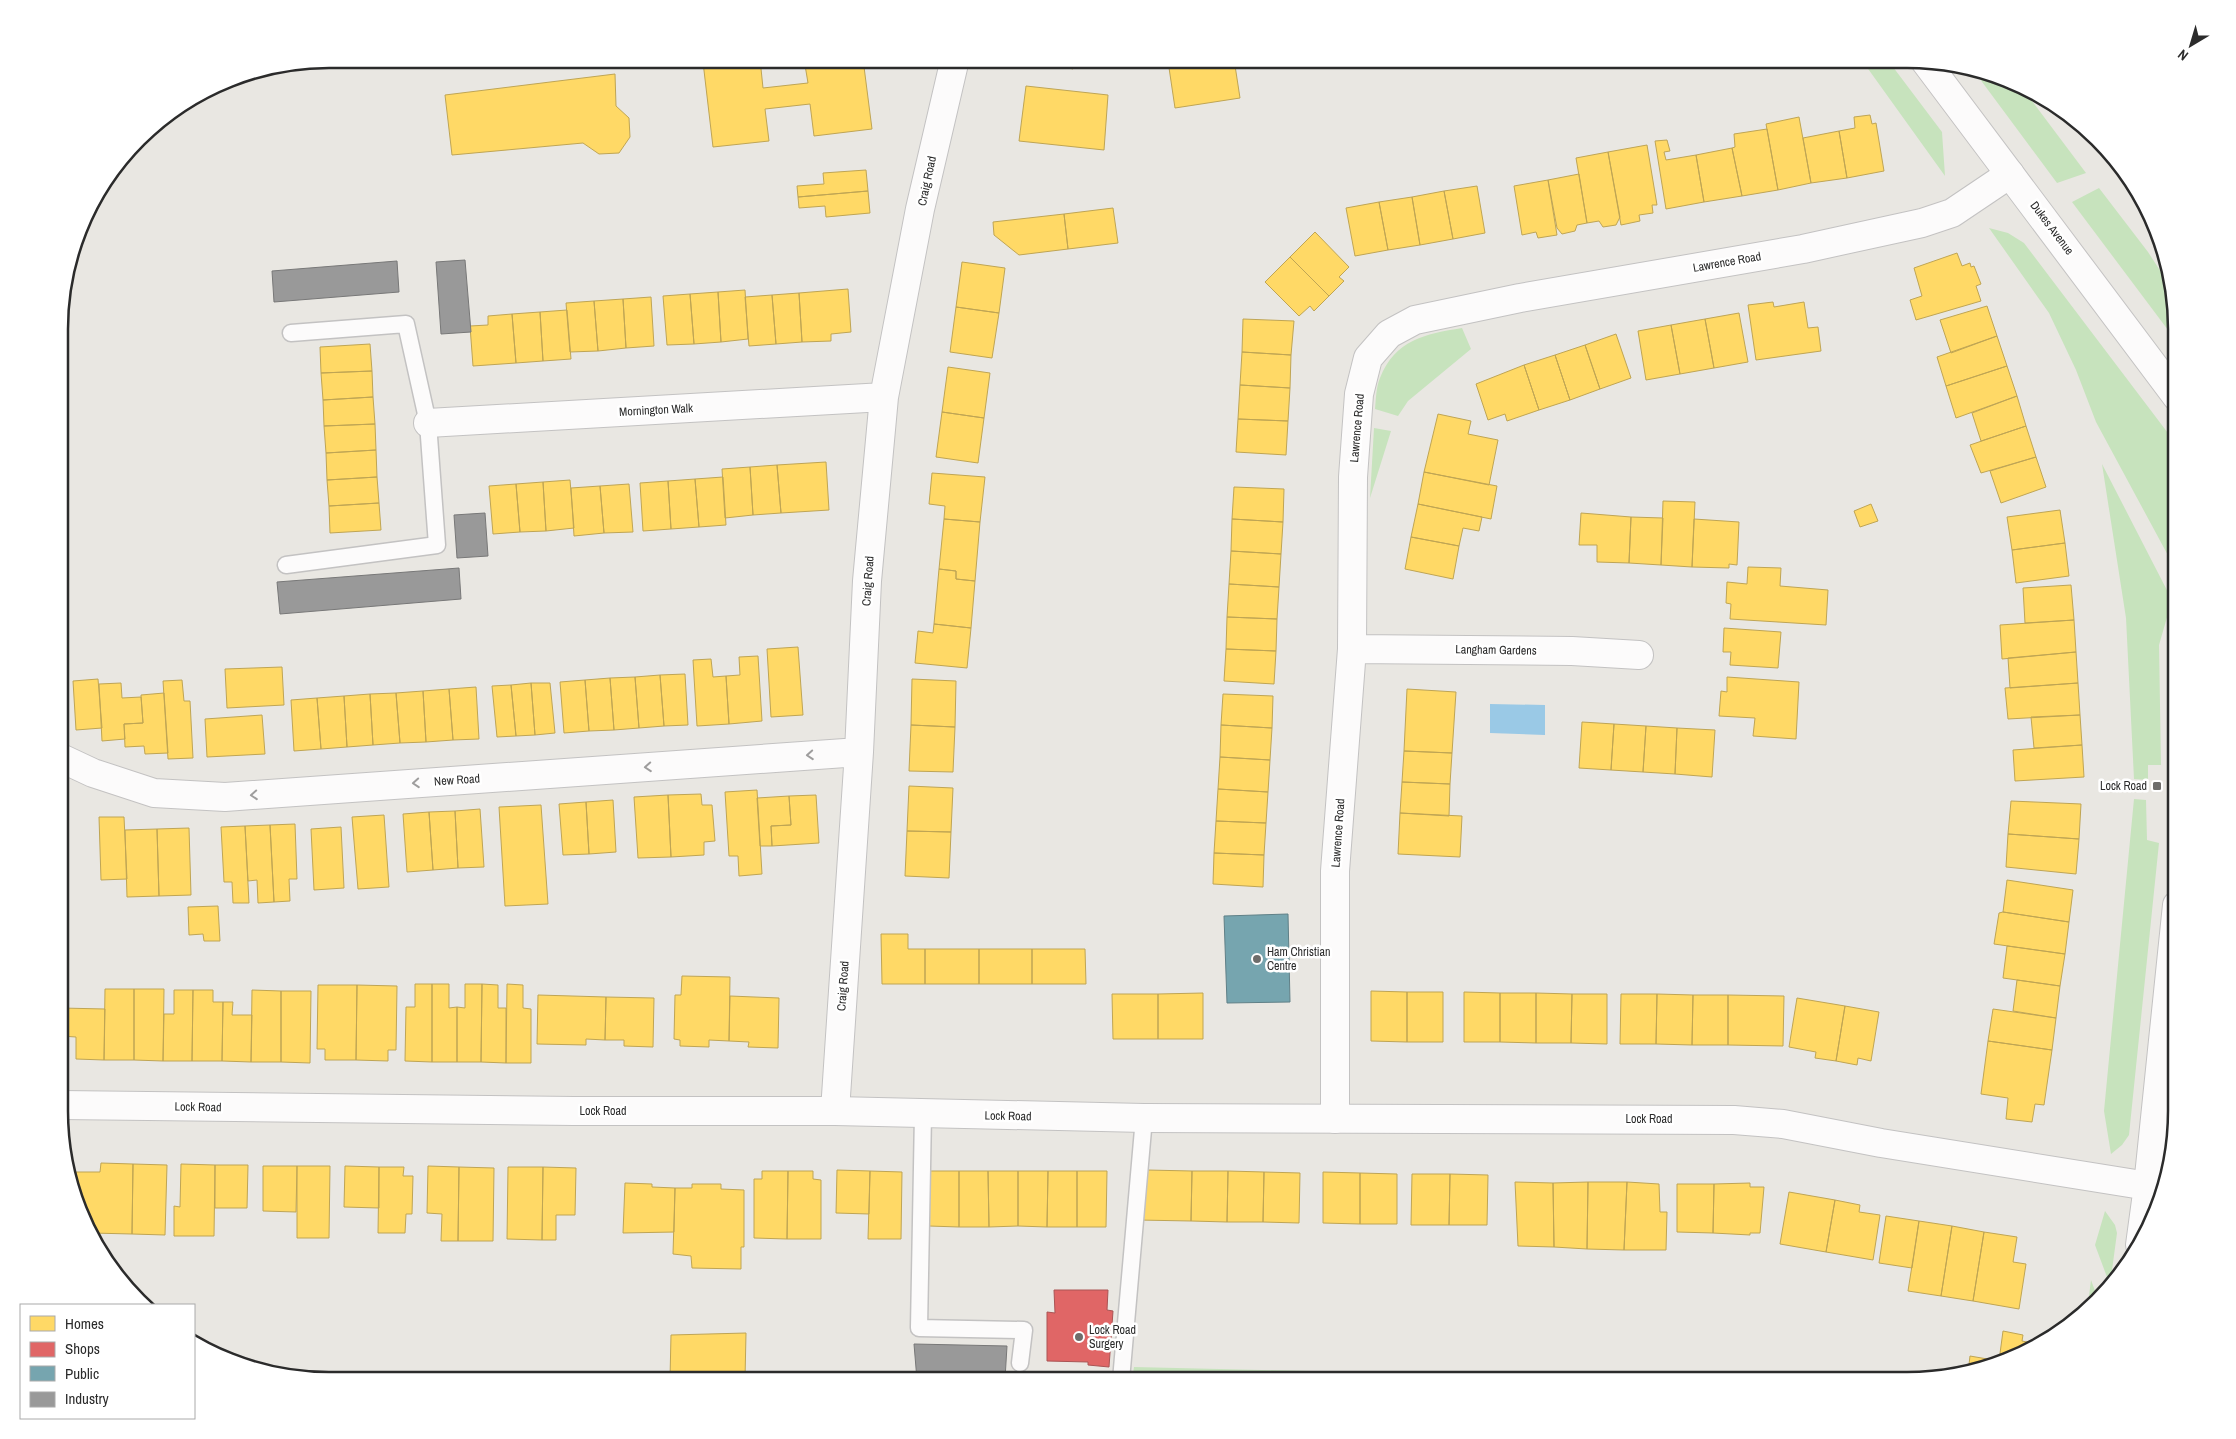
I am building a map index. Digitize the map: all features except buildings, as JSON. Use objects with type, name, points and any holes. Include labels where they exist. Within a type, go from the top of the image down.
[{"type":"street","name":"Craig Road","points":[[834,1111],[859,752],[867,581],[884,397],[920,209],[953,67]]},
{"type":"street","name":"Dukes Avenue","points":[[1931,69],[2168,385]]},
{"type":"street","name":"Lawrence Road","points":[[1335,1119],[1335,872],[1352,649],[1353,477],[1359,394],[1368,358],[1389,334],[1415,320],[1510,300],[1803,249],[1922,223],[1952,213],[2010,174]]},
{"type":"street","name":"Mornington Walk","points":[[428,423],[884,397]]},
{"type":"street","name":"Langham Gardens","points":[[1352,649],[1572,651],[1639,655]]},
{"type":"street","name":"New Road","points":[[67,761],[93,773],[154,793],[225,797],[859,752]]},
{"type":"street","points":[[2143,1224],[2168,992]]},
{"type":"street","name":"Lock Road","points":[[67,1105],[574,1111],[834,1111],[1144,1118],[1734,1120],[1783,1124],[1881,1143],[2148,1186]]},
{"type":"lane","points":[[286,565],[437,545],[428,423],[406,324],[291,333]]},
{"type":"lane","points":[[923,1114],[919,1328],[1024,1330],[1020,1363]]},
{"type":"lane","points":[[1122,1372],[1144,1118]]},
{"type":"green space","points":[[1867,67],[1893,67],[1942,132],[1945,176]]},
{"type":"green space","points":[[1978,77],[2008,87],[2029,97],[2086,173],[2057,183]]},
{"type":"green space","points":[[2099,188],[2148,252],[2162,274],[2168,311],[2168,330],[2072,202]]},
{"type":"green space","points":[[1989,228],[2008,233],[2024,243],[2168,433],[2168,555],[2096,422],[2076,370],[2049,313]]},
{"type":"green space","points":[[1462,328],[1471,349],[1408,401],[1398,416],[1375,409],[1379,382],[1386,365],[1394,355],[1403,347],[1424,336]]},
{"type":"green space","points":[[1374,428],[1391,431],[1370,498]]},
{"type":"green space","points":[[2102,464],[2168,592],[2168,614],[2159,645],[2161,765],[2148,765],[2148,780],[2134,779],[2126,618]]},
{"type":"green space","points":[[2134,799],[2146,800],[2147,840],[2159,843],[2129,1135],[2122,1145],[2111,1154],[2104,1111]]},
{"type":"green space","points":[[2105,1211],[2115,1225],[2117,1233],[2112,1273],[2108,1278],[2095,1245]]},
{"type":"green space","points":[[2091,1280],[2095,1292],[2089,1298]]},
{"type":"green space","points":[[1134,1367],[1353,1372],[1133,1372]]},
{"type":"water","points":[[1490,704],[1545,705],[1545,735],[1490,733]]},
{"type":"place","name":"Lock Road","points":[[2157,786]]},
{"type":"place","name":"Ham Christian Centre","points":[[1257,959]]},
{"type":"place","name":"Lock Road Surgery","points":[[1079,1337]]}]
